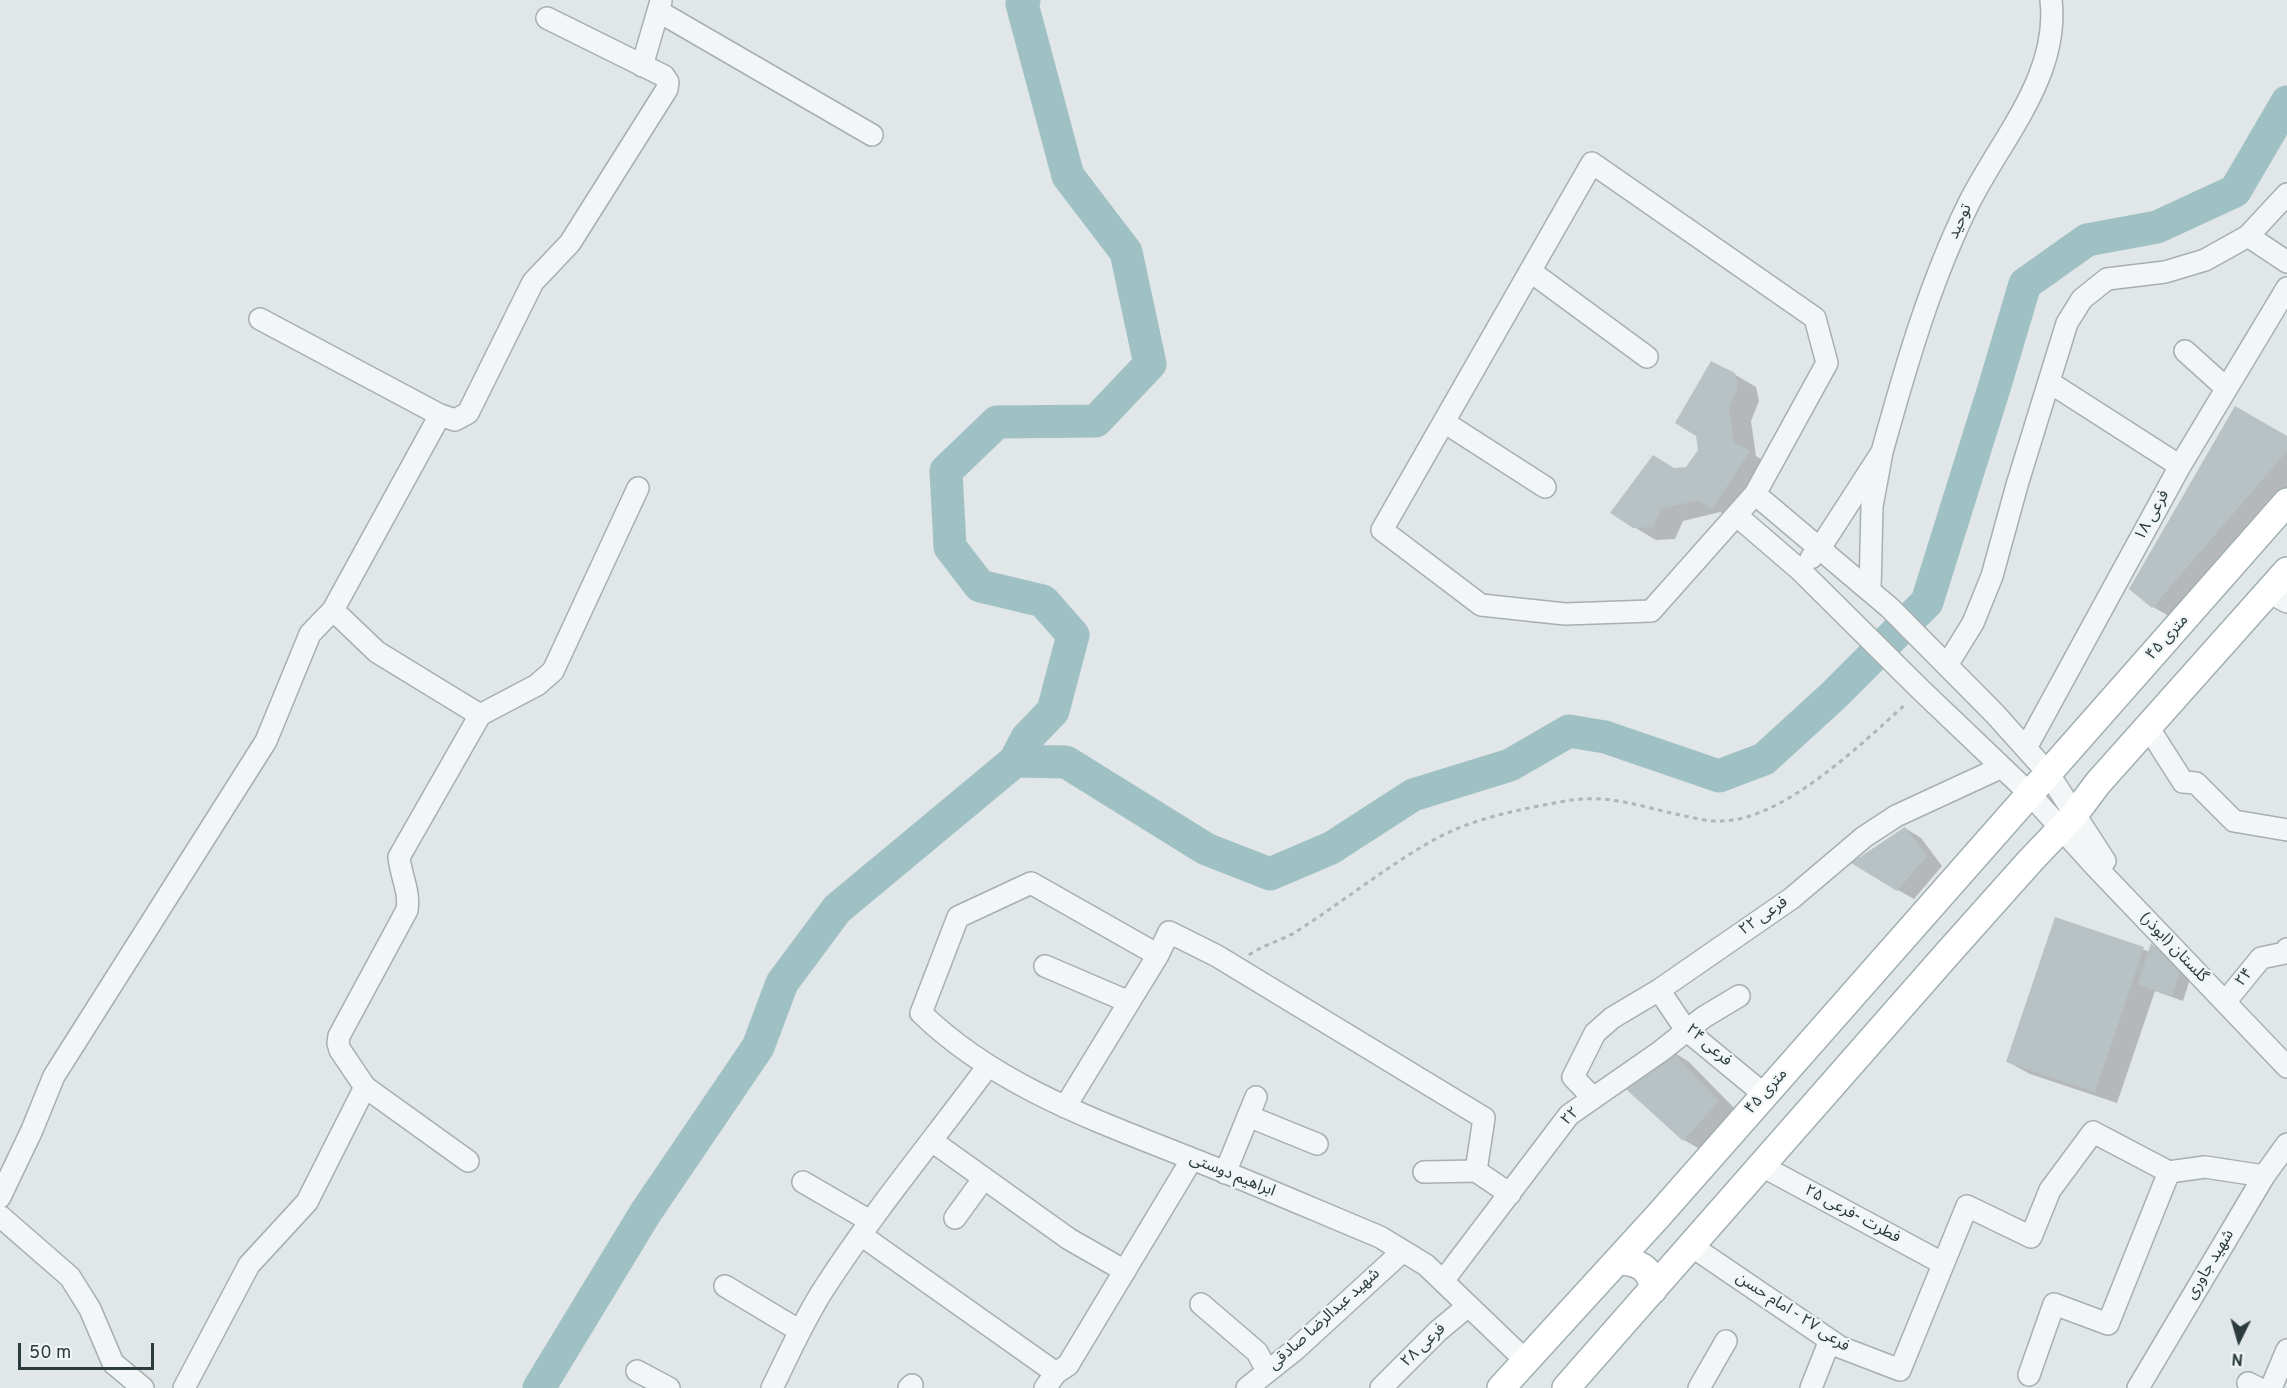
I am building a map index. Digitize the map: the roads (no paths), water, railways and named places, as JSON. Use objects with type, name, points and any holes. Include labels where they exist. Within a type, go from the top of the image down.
[{"type":"main road","name":"۴۵ متری","points":[[1501,1388],[1659,1215],[2287,502]]},
{"type":"main road","points":[[1572,1386],[1690,1245],[2016,877],[2068,822],[2098,783],[2148,727],[2278,597],[2287,571]]},
{"type":"main road","points":[[1659,1215],[1659,1226],[1666,1237],[1676,1243],[1690,1245]]},
{"type":"main road","points":[[1617,1261],[1630,1261],[1641,1265],[1650,1274],[1653,1290]]},
{"type":"street","name":"توحید","points":[[1882,452],[1912,345],[1967,207],[2035,85],[2049,47],[2054,21],[2052,0]]},
{"type":"street","points":[[642,66],[659,6],[872,135]]},
{"type":"street","points":[[261,319],[440,415],[455,420],[468,413],[533,282],[570,243],[668,89],[668,82],[664,76],[547,18]]},
{"type":"street","points":[[1592,163],[1815,318],[1827,363],[1755,494],[1651,612],[1565,614],[1481,604],[1382,530],[1530,271],[1592,163]]},
{"type":"street","points":[[1947,665],[1973,623],[1992,576],[2067,323],[2082,299],[2107,279],[2165,272],[2205,260],[2248,236],[2287,194]]},
{"type":"street","points":[[2248,236],[2287,261]]},
{"type":"street","points":[[1530,271],[1647,357]]},
{"type":"street","name":"فرعی ۱۸","points":[[2026,748],[2180,466],[2287,288]]},
{"type":"street","points":[[2185,351],[2226,388]]},
{"type":"street","points":[[2049,382],[2180,466]]},
{"type":"street","points":[[0,1197],[32,1130],[54,1076],[266,741],[310,634],[333,610],[440,415]]},
{"type":"street","points":[[1444,422],[1545,487]]},
{"type":"street","points":[[1800,570],[1820,548],[1882,452]]},
{"type":"street","points":[[1870,591],[1872,506],[1882,452]]},
{"type":"street","points":[[468,1161],[365,1087],[340,1050],[339,1036],[407,910],[409,896],[401,874],[399,857],[480,715],[537,685],[553,671],[638,488]]},
{"type":"street","points":[[1755,494],[1890,608],[1947,665],[2048,773],[2068,822]]},
{"type":"street","points":[[1736,515],[1800,570],[2029,793],[2068,822]]},
{"type":"street","points":[[333,610],[377,652],[480,715]]},
{"type":"street","points":[[2148,727],[2183,782],[2196,783],[2234,820],[2287,830]]},
{"type":"street","name":"فرعی ۲۲","points":[[1593,1098],[1573,1077],[1595,1033],[1612,1018],[1659,990],[1792,898],[1872,832],[1896,816],[2002,767]]},
{"type":"street","name":"گلستان (ابوذر)","points":[[2068,822],[2094,865],[2229,998],[2287,1049]]},
{"type":"street","name":"ابراهیم دوستی","points":[[1158,955],[1031,883],[958,917],[921,1013],[933,1025],[988,1066],[1065,1107],[1380,1237],[1426,1265],[1526,1361]]},
{"type":"street","points":[[1065,1107],[1158,955],[1169,932],[1233,966],[1484,1118],[1476,1171]]},
{"type":"street","name":"۲۴","points":[[2229,998],[2261,958],[2285,953],[2287,949]]},
{"type":"street","points":[[1045,966],[1129,1002]]},
{"type":"street","name":"فرعی ۲۴","points":[[1659,990],[1686,1030],[1765,1095]]},
{"type":"street","name":"۲۲","points":[[1443,1281],[1569,1115],[1704,1017],[1739,996]]},
{"type":"street","name":"گلستان (ابوذر)","points":[[2229,998],[2287,1067]]},
{"type":"street","points":[[772,1388],[824,1288],[866,1228],[988,1066]]},
{"type":"street","points":[[184,1388],[249,1265],[307,1202],[365,1087]]},
{"type":"street","points":[[1225,1173],[1252,1106],[1317,1144]]},
{"type":"street","points":[[1942,1263],[1967,1206],[2031,1237],[2050,1190],[2093,1132],[2169,1172],[2205,1167],[2264,1176]]},
{"type":"street","points":[[932,1142],[1069,1239],[1125,1271]]},
{"type":"street","name":"شهید جاوری","points":[[2138,1388],[2264,1176],[2287,1144]]},
{"type":"street","points":[[803,1182],[866,1228],[1050,1381],[1068,1365],[1192,1159]]},
{"type":"street","name":"فطرت -فرعی ۲۵","points":[[1762,1166],[1942,1263]]},
{"type":"street","points":[[1424,1172],[1476,1171],[1510,1194]]},
{"type":"street","points":[[2029,1375],[2054,1304],[2108,1324],[2169,1172]]},
{"type":"street","points":[[955,1218],[984,1178]]},
{"type":"street","points":[[0,1216],[70,1277],[90,1309],[113,1363],[143,1388]]},
{"type":"street","name":"فرعی ۲۷ - امام حسن","points":[[1690,1245],[1840,1347],[1900,1370],[1942,1263]]},
{"type":"street","name":"شهید عبدالرضا صادقی","points":[[1247,1388],[1296,1349],[1403,1251]]},
{"type":"street","points":[[725,1286],[800,1331]]},
{"type":"street","points":[[1201,1304],[1257,1352],[1267,1371]]},
{"type":"street","name":"فرعی ۲۸","points":[[1382,1388],[1438,1331],[1468,1306]]},
{"type":"street","points":[[1811,1388],[1830,1340]]},
{"type":"street","points":[[1700,1388],[1726,1341]]},
{"type":"street","points":[[2271,1388],[2287,1350]]},
{"type":"street","points":[[637,1371],[669,1388]]},
{"type":"waterway","points":[[1015,761],[1027,738],[1053,711],[1073,635],[1043,601],[980,586],[950,547],[946,471],[997,422],[1096,421],[1150,364],[1126,252],[1068,176],[1022,4],[1024,0]]},
{"type":"waterway","points":[[539,1388],[646,1212],[758,1047],[782,983],[837,909],[1015,761],[1066,762],[1206,849],[1270,874],[1331,848],[1413,795],[1510,765],[1569,731],[1605,737],[1719,776],[1764,759],[1833,696],[1927,602],[2025,284],[2087,240],[2157,227],[2235,191],[2287,102]]}]
